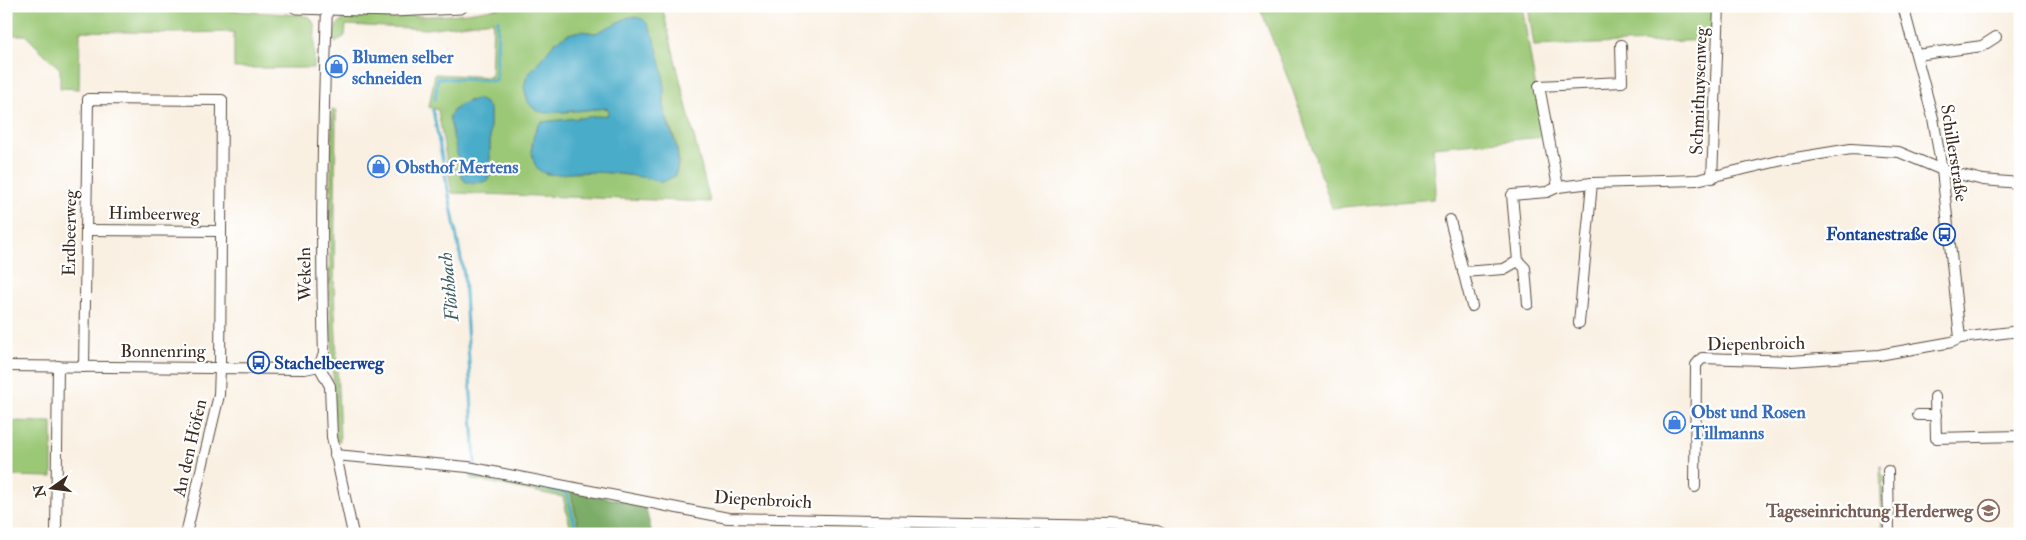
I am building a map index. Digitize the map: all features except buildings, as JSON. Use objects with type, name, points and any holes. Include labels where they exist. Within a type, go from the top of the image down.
[{"type":"main road","points":[[297,6],[417,9],[460,6]]},
{"type":"street","name":"Schmithuysenweg","points":[[1712,178],[1719,6]]},
{"type":"street","name":"Schillerstraße","points":[[1903,6],[1933,118],[1942,170],[1960,338]]},
{"type":"street","name":"Wekeln","points":[[319,366],[324,354],[321,203],[323,82],[327,8]]},
{"type":"street","points":[[1917,55],[1982,46],[1996,37]]},
{"type":"street","points":[[1558,187],[1539,86],[1622,82],[1621,45]]},
{"type":"street","name":"Erdbeerweg","points":[[84,367],[88,99],[222,100],[221,231]]},
{"type":"street","points":[[1528,304],[1525,268],[1518,261],[1512,195],[1547,192],[1558,187],[1592,183],[1712,178],[1783,160],[1851,149],[1899,152],[1942,170],[1983,180],[2020,183]]},
{"type":"street","points":[[1579,323],[1592,183]]},
{"type":"street","points":[[1450,220],[1472,306]]},
{"type":"street","name":"Himbeerweg","points":[[86,230],[221,231]]},
{"type":"street","points":[[220,368],[221,231]]},
{"type":"street","points":[[1463,272],[1504,269],[1518,261]]},
{"type":"street","points":[[1960,338],[2020,331]]},
{"type":"street","name":"Diepenbroich","points":[[1694,486],[1696,365],[1702,358],[1791,361],[1880,355],[1952,342],[1960,338]]},
{"type":"street","name":"Bonnenring","points":[[6,366],[305,369],[319,366]]},
{"type":"street","points":[[56,534],[58,366]]},
{"type":"street","points":[[319,366],[330,386],[332,438],[353,534]]},
{"type":"street","name":"An den Höfen","points":[[186,534],[219,395],[220,368]]},
{"type":"street","points":[[1935,397],[1936,438],[2020,436]]},
{"type":"street","points":[[1918,415],[1936,415]]},
{"type":"street","name":"Diepenbroich","points":[[335,455],[468,467],[728,518],[1017,529],[1109,526],[1157,531],[1163,534]]},
{"type":"street","points":[[1888,471],[1889,534]]},
{"type":"green space","points":[[6,6],[160,6],[301,15],[310,17],[315,26],[314,68],[234,68],[234,32],[80,31],[79,89],[60,88],[60,69],[25,35],[6,35]]},
{"type":"green space","points":[[508,6],[662,6],[710,202],[452,193],[438,110],[429,107],[435,74],[491,77],[493,21],[426,29],[346,25],[345,36],[335,43],[333,39],[339,24],[351,17],[373,15],[442,15]],"holes":[[[629,17],[664,81],[664,111],[676,142],[679,163],[675,176],[661,182],[643,177],[601,172],[546,174],[535,159],[532,148],[534,134],[538,125],[541,122],[608,115],[609,111],[607,108],[541,112],[536,110],[527,100],[524,86],[555,42],[580,31],[596,33]],[[469,100],[490,110],[490,172],[488,180],[473,184],[464,181],[452,111]]]},
{"type":"green space","points":[[1259,6],[1522,6],[1544,137],[1433,147],[1436,190],[1433,199],[1332,208],[1293,91]]},
{"type":"green space","points":[[1528,6],[1716,6],[1714,40],[1534,46]]},
{"type":"green space","points":[[332,109],[336,110],[334,287],[340,441],[336,441],[329,287]]},
{"type":"green space","points":[[6,421],[52,422],[52,477],[6,476]]},
{"type":"green space","points":[[1880,466],[1885,483],[1882,484],[1882,503],[1885,503],[1883,534],[1882,534]]},
{"type":"green space","points":[[471,472],[571,491],[580,534],[572,534],[563,497],[471,479]]},
{"type":"green space","points":[[571,491],[645,505],[652,534],[580,534]]},
{"type":"water","points":[[629,17],[640,18],[646,22],[658,51],[664,82],[664,109],[678,158],[675,176],[660,182],[644,177],[610,173],[579,172],[553,175],[544,173],[535,164],[532,149],[534,134],[541,122],[608,115],[609,111],[607,108],[547,113],[536,111],[528,102],[524,86],[527,76],[555,42],[568,34],[580,31],[596,33]]},
{"type":"water","points":[[475,99],[484,102],[490,110],[490,172],[488,180],[468,183],[462,178],[449,116],[459,105]]},
{"type":"waterway","name":"Flöthbach","points":[[435,99],[438,78],[496,81],[498,20]]},
{"type":"waterway","name":"Flöthbach","points":[[433,110],[464,275],[475,464]]},
{"type":"waterway","name":"Flöthbach","points":[[475,473],[475,476],[567,493],[577,534]]},
{"type":"place","name":"Blumen selber schneiden","points":[[336,67]]},
{"type":"place","name":"Obsthof Mertens","points":[[379,167]]},
{"type":"place","name":"Fontanestraße","points":[[1944,234]]},
{"type":"place","name":"Stachelbeerweg","points":[[258,363]]},
{"type":"place","name":"Obst und Rosen Tillmanns","points":[[1675,422]]},
{"type":"place","name":"Tageseinrichtung Herderweg","points":[[1989,511]]}]
